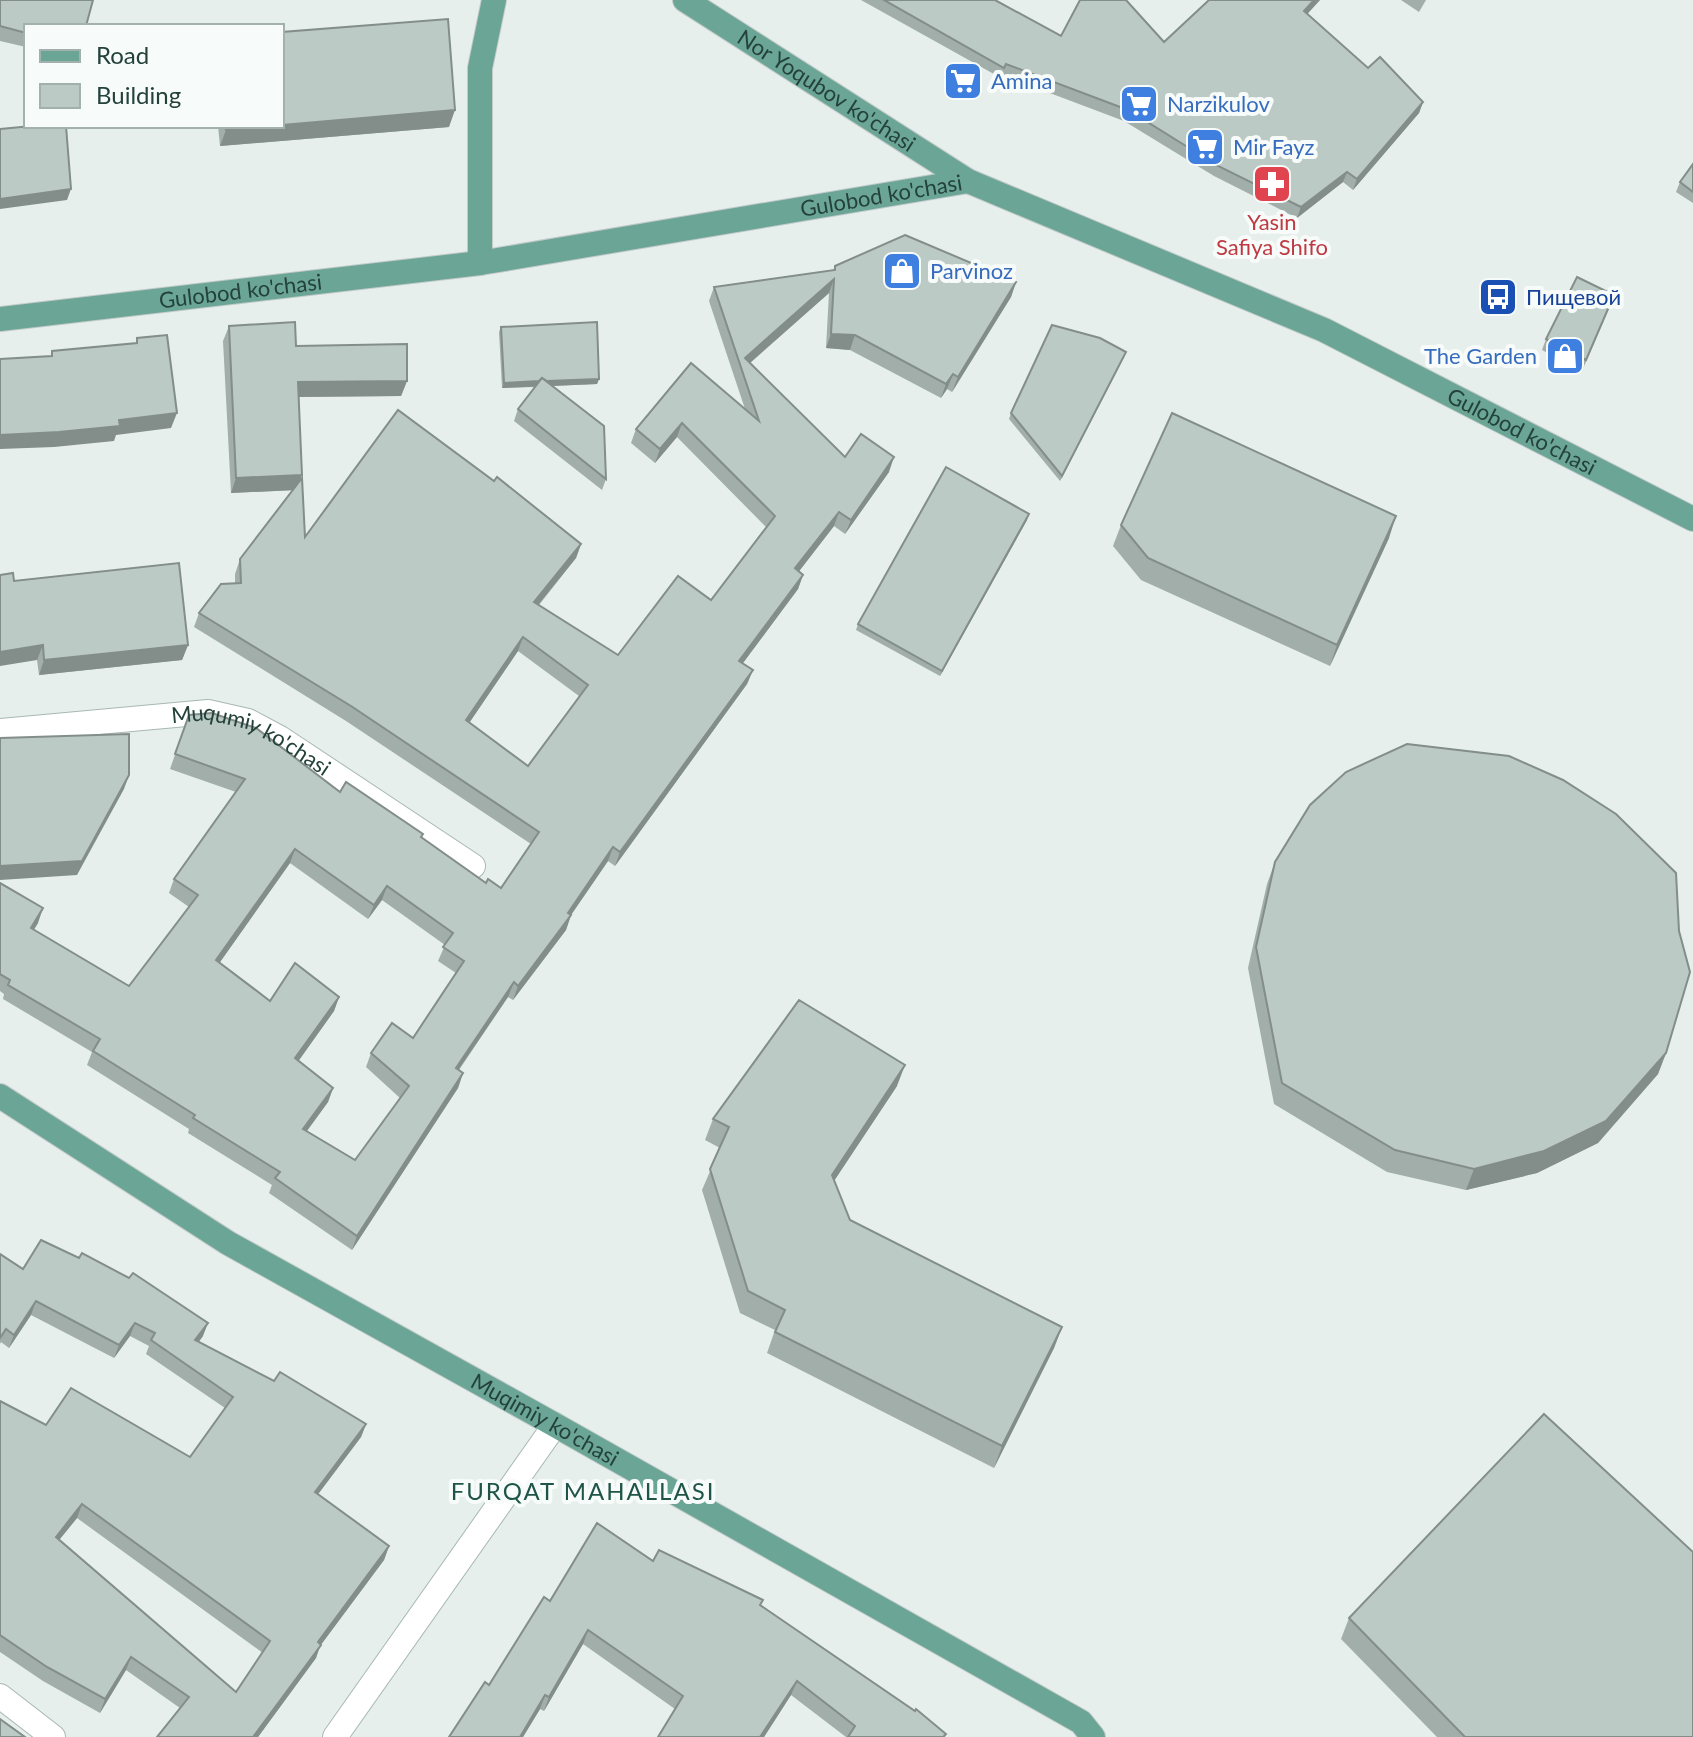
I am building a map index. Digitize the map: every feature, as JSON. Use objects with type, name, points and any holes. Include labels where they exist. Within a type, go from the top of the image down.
[{"type":"main road","points":[[480,263],[480,68],[494,0]]},
{"type":"main road","name":"Nor Yoqubov ko'chasi","points":[[685,0],[968,181]]},
{"type":"main road","name":"Gulobod ko'chasi","points":[[0,319],[480,263],[968,181],[1324,330],[1693,519]]},
{"type":"main road","name":"Muqimiy ko'chasi","points":[[0,1096],[228,1243],[1081,1722],[1093,1737]]},
{"type":"street","name":"Muqumiy ko'chasi","points":[[0,731],[208,712],[248,721],[280,738],[473,866]]},
{"type":"street","points":[[335,1737],[555,1425]]},
{"type":"street","points":[[0,1696],[53,1737]]},
{"type":"building","points":[[0,0],[93,0],[87,24],[24,24],[24,32],[0,26]]},
{"type":"building","points":[[884,0],[995,0],[1061,36],[1080,0],[1126,0],[1164,42],[1209,0],[1314,0],[1304,11],[1368,68],[1380,57],[1423,102],[1357,179],[1347,172],[1301,207],[1218,166],[1128,110],[1006,64],[1004,68]]},
{"type":"building","points":[[448,19],[455,110],[284,125],[284,32]]},
{"type":"building","points":[[66,128],[71,189],[0,199],[0,129]]},
{"type":"building","points":[[1693,164],[1693,192],[1680,182]]},
{"type":"building","points":[[905,235],[1016,282],[958,377],[953,374],[946,384],[855,335],[831,334],[834,279],[745,358],[845,457],[861,434],[894,457],[851,520],[839,512],[795,568],[803,575],[739,661],[753,670],[620,852],[613,847],[568,913],[571,915],[518,986],[514,982],[456,1068],[463,1073],[357,1236],[275,1178],[280,1172],[93,1051],[100,1039],[8,985],[10,980],[0,974],[0,883],[43,908],[31,928],[129,986],[198,895],[174,879],[245,779],[175,754],[189,715],[212,713],[256,728],[340,792],[346,782],[423,834],[421,837],[486,883],[488,879],[501,888],[539,832],[351,706],[199,613],[221,584],[241,583],[240,559],[302,478],[305,537],[398,410],[494,481],[497,477],[581,544],[534,602],[618,655],[678,576],[711,600],[775,516],[682,423],[660,449],[636,429],[691,363],[759,421],[714,287],[835,270],[835,266]],"holes":[[[523,637],[588,685],[528,766],[466,720]],[[295,849],[374,905],[387,886],[453,933],[443,947],[464,961],[413,1038],[392,1023],[371,1053],[409,1086],[355,1160],[303,1129],[333,1088],[295,1058],[339,997],[295,963],[270,1001],[216,960]]]},
{"type":"building","points":[[1577,277],[1614,295],[1586,360],[1546,339]]},
{"type":"building","points":[[295,322],[296,346],[407,344],[407,381],[298,382],[302,475],[236,478],[229,326]]},
{"type":"building","points":[[597,322],[599,379],[547,381],[542,378],[539,381],[504,383],[501,327]]},
{"type":"building","points":[[1052,325],[1100,338],[1126,352],[1062,476],[1011,413]]},
{"type":"building","points":[[167,335],[177,413],[119,420],[120,426],[0,435],[0,359],[52,356],[52,351],[137,343],[137,338]]},
{"type":"building","points":[[542,378],[604,426],[606,479],[518,409]]},
{"type":"building","points":[[1172,413],[1396,516],[1337,645],[1148,558],[1121,525]]},
{"type":"building","points":[[946,467],[1029,514],[942,671],[858,624]]},
{"type":"building","points":[[179,563],[188,645],[44,660],[43,645],[0,652],[0,575],[13,573],[14,581]]},
{"type":"building","points":[[129,734],[129,775],[82,861],[0,866],[0,738]]},
{"type":"building","points":[[1407,744],[1509,756],[1563,780],[1616,814],[1676,873],[1679,931],[1690,972],[1666,1053],[1606,1121],[1544,1151],[1474,1169],[1395,1150],[1282,1083],[1256,947],[1275,862],[1310,805],[1346,772]]},
{"type":"building","points":[[799,1000],[905,1065],[832,1175],[850,1220],[1062,1327],[1002,1446],[775,1332],[785,1310],[748,1291],[710,1169],[729,1127],[713,1119]]},
{"type":"building","points":[[41,1240],[79,1258],[82,1253],[129,1278],[133,1273],[208,1323],[195,1340],[274,1381],[280,1372],[366,1424],[315,1492],[389,1546],[253,1737],[157,1737],[189,1697],[131,1657],[105,1699],[47,1667],[0,1635],[0,1401],[46,1425],[71,1388],[190,1457],[233,1397],[151,1340],[155,1333],[135,1323],[119,1345],[36,1301],[14,1335],[6,1329],[0,1338],[0,1254],[23,1269]],"holes":[[[82,1504],[270,1641],[236,1692],[56,1537]]]},
{"type":"building","points":[[1544,1414],[1693,1552],[1693,1737],[1465,1737],[1349,1618]]},
{"type":"building","points":[[597,1523],[653,1561],[659,1550],[763,1600],[760,1605],[916,1709],[946,1734],[943,1737],[848,1737],[855,1726],[797,1681],[760,1737],[658,1737],[683,1696],[588,1630],[549,1697],[545,1695],[520,1737],[449,1737],[485,1682],[489,1685],[544,1597],[550,1601]]},
{"type":"building","points":[[0,1719],[25,1737],[0,1737]]},
{"type":"place","name":"Amina","points":[[963,81]]},
{"type":"place","name":"Narzikulov","points":[[1139,104]]},
{"type":"place","name":"Mir Fayz","points":[[1205,147]]},
{"type":"place","name":"Yasin Safiya Shifo","points":[[1272,184]]},
{"type":"place","name":"Parvinoz","points":[[902,271]]},
{"type":"place","name":"Пищевой","points":[[1498,297]]},
{"type":"place","name":"The Garden","points":[[1565,356]]},
{"type":"district","name":"FURQAT MAHALLASI","points":[[583,1492]]}]
